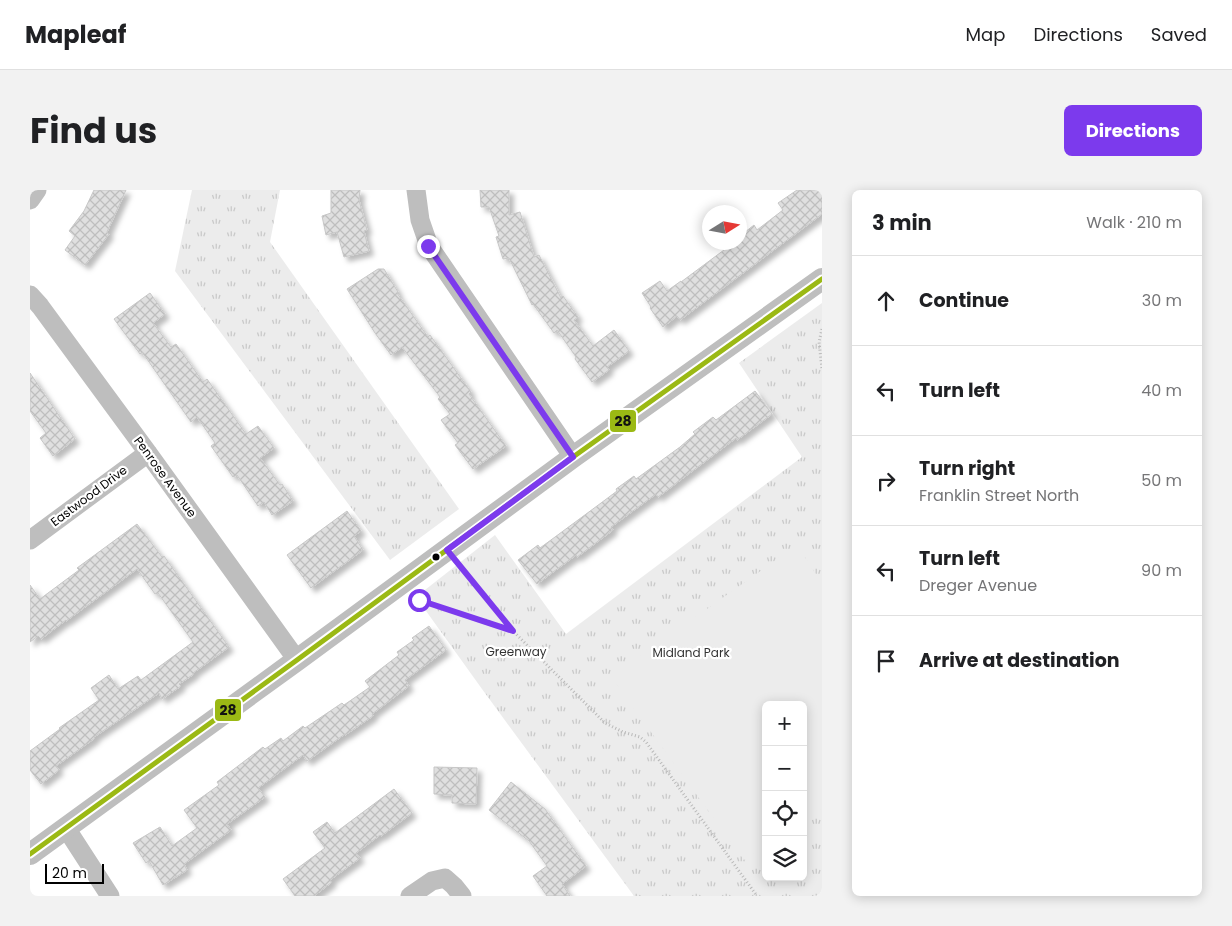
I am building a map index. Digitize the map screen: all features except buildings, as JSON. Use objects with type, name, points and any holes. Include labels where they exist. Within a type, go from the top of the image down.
[{"type":"street","points":[[30,200],[37,190]]},
{"type":"street","points":[[416,190],[420,220],[428,246],[573,457]]},
{"type":"street","points":[[30,854],[573,457],[822,278]]},
{"type":"street","name":"Penrose Avenue","points":[[30,295],[148,453],[297,660]]},
{"type":"street","name":"Eastwood Drive","points":[[30,540],[148,453]]},
{"type":"street","points":[[66,828],[110,896]]},
{"type":"street","points":[[410,896],[432,881],[445,878],[462,896]]},
{"type":"path","points":[[822,329],[819,342],[822,369]]},
{"type":"path","points":[[447,550],[513,631],[605,723],[623,732],[640,737],[646,742],[757,896]]},
{"type":"path","points":[[419,600],[513,631]]},
{"type":"green space","points":[[192,190],[280,190],[270,242],[459,509],[390,560],[175,271]]},
{"type":"green space","points":[[822,303],[822,896],[634,896],[416,597],[495,535],[566,634],[802,457],[739,363]]},
{"type":"green space","name":"Midland Park","points":[[797,545],[822,584],[822,809],[807,818],[807,701],[762,701],[762,849],[744,860],[611,677]]},
{"type":"transit line","name":"28","points":[[30,854],[573,457],[822,279]]},
{"type":"route","points":[[419,600],[513,631],[447,550],[573,457],[428,246]]},
{"type":"park label","name":"Greenway","points":[[516,652]]}]
